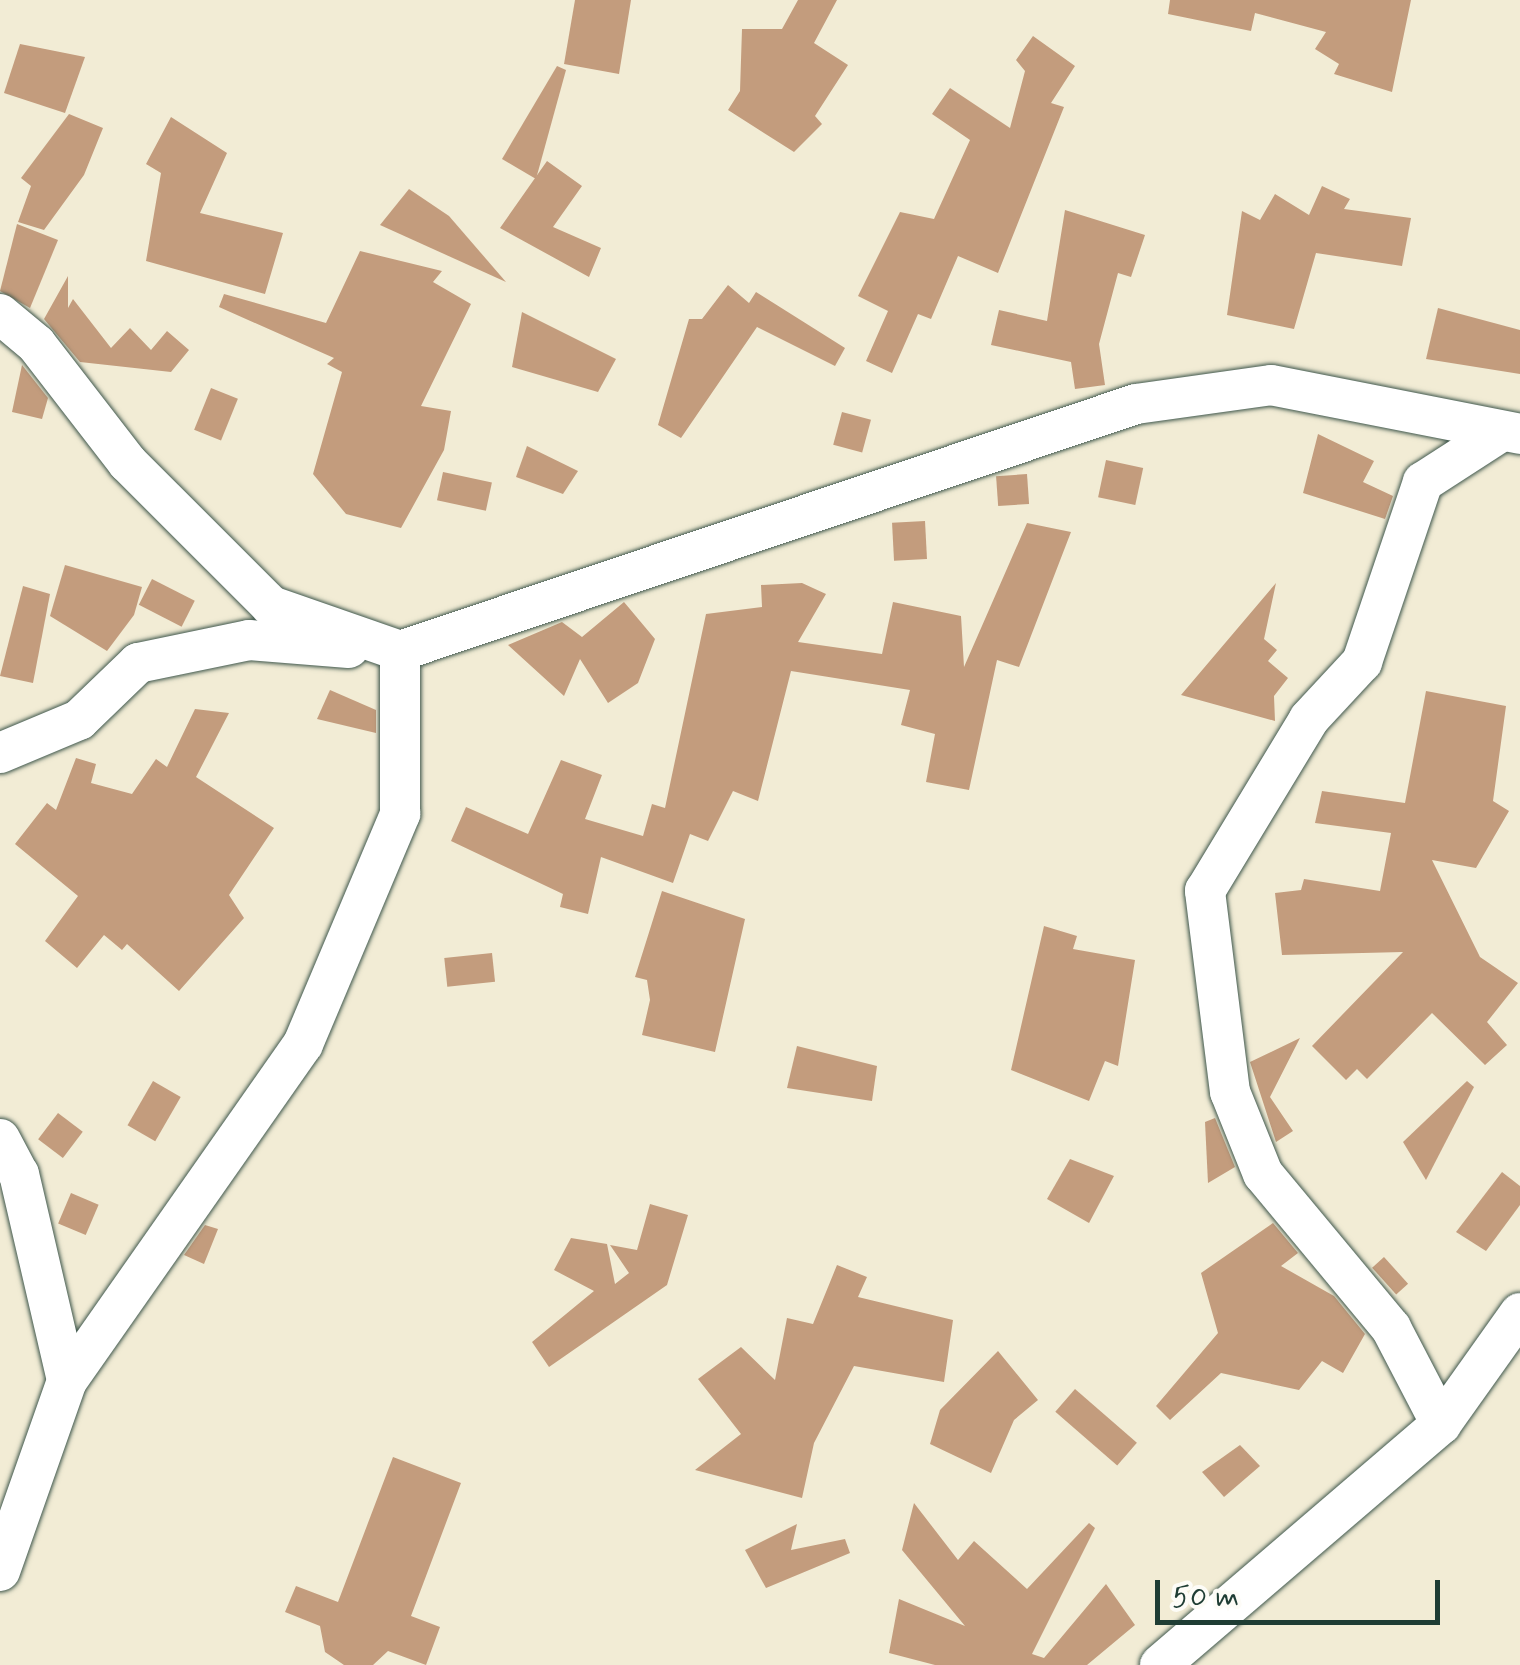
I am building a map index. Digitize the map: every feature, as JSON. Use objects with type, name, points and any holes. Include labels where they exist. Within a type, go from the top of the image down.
[{"type":"street","points":[[0,314],[36,344],[128,463],[270,606],[400,652]]},
{"type":"street","points":[[0,754],[79,720],[138,663],[249,640],[400,652],[1136,404],[1271,385],[1508,435]]},
{"type":"street","points":[[1441,1424],[1391,1328],[1263,1174],[1230,1092],[1205,891],[1309,719],[1362,662],[1423,482],[1508,435]]},
{"type":"street","points":[[0,1571],[67,1381],[304,1044],[400,814],[400,652]]},
{"type":"street","points":[[0,1139],[19,1174],[67,1381]]},
{"type":"street","points":[[1160,1665],[1441,1424],[1520,1313]]},
{"type":"building","points":[[575,0],[631,0],[619,74],[564,64]]},
{"type":"building","points":[[798,0],[837,0],[814,43],[848,65],[815,116],[822,124],[794,152],[728,110],[740,91],[742,29],[782,29]]},
{"type":"building","points":[[1170,0],[1411,0],[1392,92],[1334,74],[1339,64],[1315,49],[1326,32],[1255,13],[1251,31],[1168,14]]},
{"type":"building","points":[[1033,36],[1075,66],[1051,103],[1064,107],[998,273],[958,256],[931,319],[918,314],[892,373],[866,361],[888,311],[858,296],[900,212],[934,219],[970,140],[932,114],[950,88],[1010,128],[1025,71],[1016,60]]},
{"type":"building","points":[[20,44],[85,57],[65,113],[4,93]]},
{"type":"building","points":[[557,66],[566,70],[536,179],[502,159]]},
{"type":"building","points":[[69,114],[103,128],[84,175],[44,230],[18,222],[31,186],[21,178]]},
{"type":"building","points":[[171,117],[227,153],[200,213],[283,233],[265,294],[146,261],[161,173],[146,164]]},
{"type":"building","points":[[547,161],[582,186],[553,227],[601,248],[589,277],[500,228]]},
{"type":"building","points":[[1322,186],[1350,199],[1344,209],[1411,218],[1402,266],[1316,253],[1294,329],[1227,315],[1242,211],[1260,220],[1275,194],[1309,215]]},
{"type":"building","points":[[409,189],[449,216],[506,282],[380,225]]},
{"type":"building","points":[[1065,210],[1145,235],[1131,277],[1118,273],[1099,344],[1105,385],[1075,389],[1071,362],[991,345],[999,310],[1047,321]]},
{"type":"building","points":[[17,224],[58,240],[30,308],[0,291]]},
{"type":"building","points":[[360,251],[442,271],[433,282],[471,304],[421,406],[451,411],[444,450],[401,528],[346,514],[313,474],[342,372],[327,364],[334,358],[219,307],[224,294],[326,323]]},
{"type":"building","points":[[68,276],[68,308],[73,299],[111,348],[130,328],[151,350],[167,331],[189,350],[171,372],[80,362],[44,319]]},
{"type":"building","points":[[728,285],[749,303],[756,292],[845,348],[835,366],[757,327],[681,438],[658,425],[689,319],[702,319]]},
{"type":"building","points":[[1438,308],[1520,330],[1520,374],[1426,359]]},
{"type":"building","points":[[522,312],[616,359],[598,392],[512,367]]},
{"type":"building","points":[[22,365],[48,398],[42,419],[12,412]]},
{"type":"building","points":[[211,388],[238,399],[221,441],[194,430]]},
{"type":"building","points":[[842,412],[871,420],[862,453],[833,445]]},
{"type":"building","points":[[1318,434],[1374,461],[1363,482],[1393,496],[1385,519],[1303,493]]},
{"type":"building","points":[[527,446],[578,471],[563,494],[516,477]]},
{"type":"building","points":[[1106,460],[1143,468],[1135,505],[1098,497]]},
{"type":"building","points":[[443,472],[492,482],[486,511],[437,500]]},
{"type":"building","points":[[1027,474],[1029,504],[998,506],[996,476]]},
{"type":"building","points":[[925,521],[927,559],[894,561],[892,523]]},
{"type":"building","points":[[1027,523],[1071,532],[1019,667],[997,660],[969,790],[926,782],[935,734],[901,725],[910,690],[791,671],[758,801],[733,791],[708,841],[690,834],[673,883],[601,857],[588,914],[560,907],[563,894],[451,841],[466,807],[528,834],[561,760],[602,775],[585,819],[643,836],[652,804],[665,808],[706,614],[762,607],[761,585],[802,583],[826,594],[798,642],[882,654],[893,602],[961,616],[964,667]]},
{"type":"building","points":[[65,565],[142,587],[134,615],[107,651],[50,616]]},
{"type":"building","points":[[152,579],[195,601],[182,627],[139,605]]},
{"type":"building","points":[[1276,583],[1264,639],[1277,650],[1268,661],[1288,678],[1274,696],[1275,721],[1181,695]]},
{"type":"building","points":[[23,586],[50,594],[33,683],[0,676]]},
{"type":"building","points":[[624,602],[655,639],[638,683],[608,703],[580,659],[564,696],[508,645],[562,622],[582,637]]},
{"type":"building","points":[[330,690],[376,710],[376,733],[317,719]]},
{"type":"building","points":[[1426,691],[1506,706],[1493,801],[1509,811],[1476,868],[1432,860],[1480,957],[1518,983],[1487,1022],[1507,1045],[1485,1065],[1432,1013],[1367,1079],[1357,1069],[1346,1080],[1312,1046],[1403,952],[1282,955],[1275,893],[1301,890],[1304,879],[1380,891],[1391,833],[1315,823],[1322,791],[1405,803]]},
{"type":"building","points":[[195,709],[229,713],[196,777],[274,828],[229,895],[244,918],[179,991],[127,944],[122,950],[104,935],[77,968],[45,941],[78,896],[15,844],[47,803],[56,810],[76,758],[96,764],[91,783],[132,794],[156,759],[167,767]]},
{"type":"building","points":[[662,891],[745,919],[715,1052],[642,1035],[650,1000],[647,980],[635,977]]},
{"type":"building","points":[[1044,926],[1077,936],[1073,949],[1135,960],[1118,1066],[1105,1061],[1089,1101],[1011,1070]]},
{"type":"building","points":[[492,953],[495,982],[447,987],[444,958]]},
{"type":"building","points":[[1300,1038],[1270,1097],[1293,1131],[1276,1142],[1250,1062]]},
{"type":"building","points":[[797,1046],[877,1066],[872,1101],[787,1088]]},
{"type":"building","points":[[153,1081],[181,1097],[155,1141],[127,1125]]},
{"type":"building","points":[[1467,1081],[1474,1087],[1426,1180],[1403,1142]]},
{"type":"building","points":[[58,1113],[83,1132],[63,1158],[38,1139]]},
{"type":"building","points":[[1215,1118],[1235,1167],[1208,1183],[1205,1122]]},
{"type":"building","points":[[1070,1159],[1114,1176],[1089,1223],[1047,1199]]},
{"type":"building","points":[[1502,1172],[1520,1186],[1520,1205],[1486,1251],[1456,1232]]},
{"type":"building","points":[[71,1193],[99,1205],[86,1235],[58,1223]]},
{"type":"building","points":[[650,1204],[688,1215],[667,1285],[549,1367],[532,1342],[594,1291],[554,1270],[571,1238],[607,1244],[615,1284],[629,1273],[610,1245],[637,1250]]},
{"type":"building","points":[[1273,1223],[1298,1253],[1281,1266],[1334,1296],[1365,1334],[1343,1373],[1322,1361],[1299,1390],[1221,1373],[1170,1420],[1156,1406],[1218,1333],[1201,1273]]},
{"type":"building","points":[[205,1225],[218,1229],[204,1264],[184,1255]]},
{"type":"building","points":[[1384,1257],[1408,1284],[1396,1294],[1372,1268]]},
{"type":"building","points":[[837,1265],[867,1277],[858,1297],[953,1320],[944,1382],[854,1366],[814,1443],[802,1498],[695,1470],[741,1434],[698,1379],[741,1347],[775,1380],[787,1318],[813,1324]]},
{"type":"building","points":[[998,1351],[1038,1400],[1014,1420],[991,1473],[930,1444],[940,1410]]},
{"type":"building","points":[[1075,1389],[1137,1443],[1117,1465],[1055,1412]]},
{"type":"building","points":[[1240,1445],[1260,1466],[1224,1497],[1202,1472]]},
{"type":"building","points":[[393,1457],[461,1483],[411,1616],[440,1627],[426,1665],[388,1651],[373,1665],[344,1665],[325,1652],[320,1626],[285,1612],[296,1586],[338,1602]]},
{"type":"building","points":[[914,1503],[958,1560],[974,1541],[1027,1589],[1089,1523],[1095,1528],[1032,1654],[1044,1658],[1106,1584],[1135,1625],[1087,1665],[935,1665],[889,1653],[899,1599],[965,1626],[902,1550]]},
{"type":"building","points":[[797,1524],[791,1550],[845,1539],[850,1553],[766,1588],[745,1550]]}]
